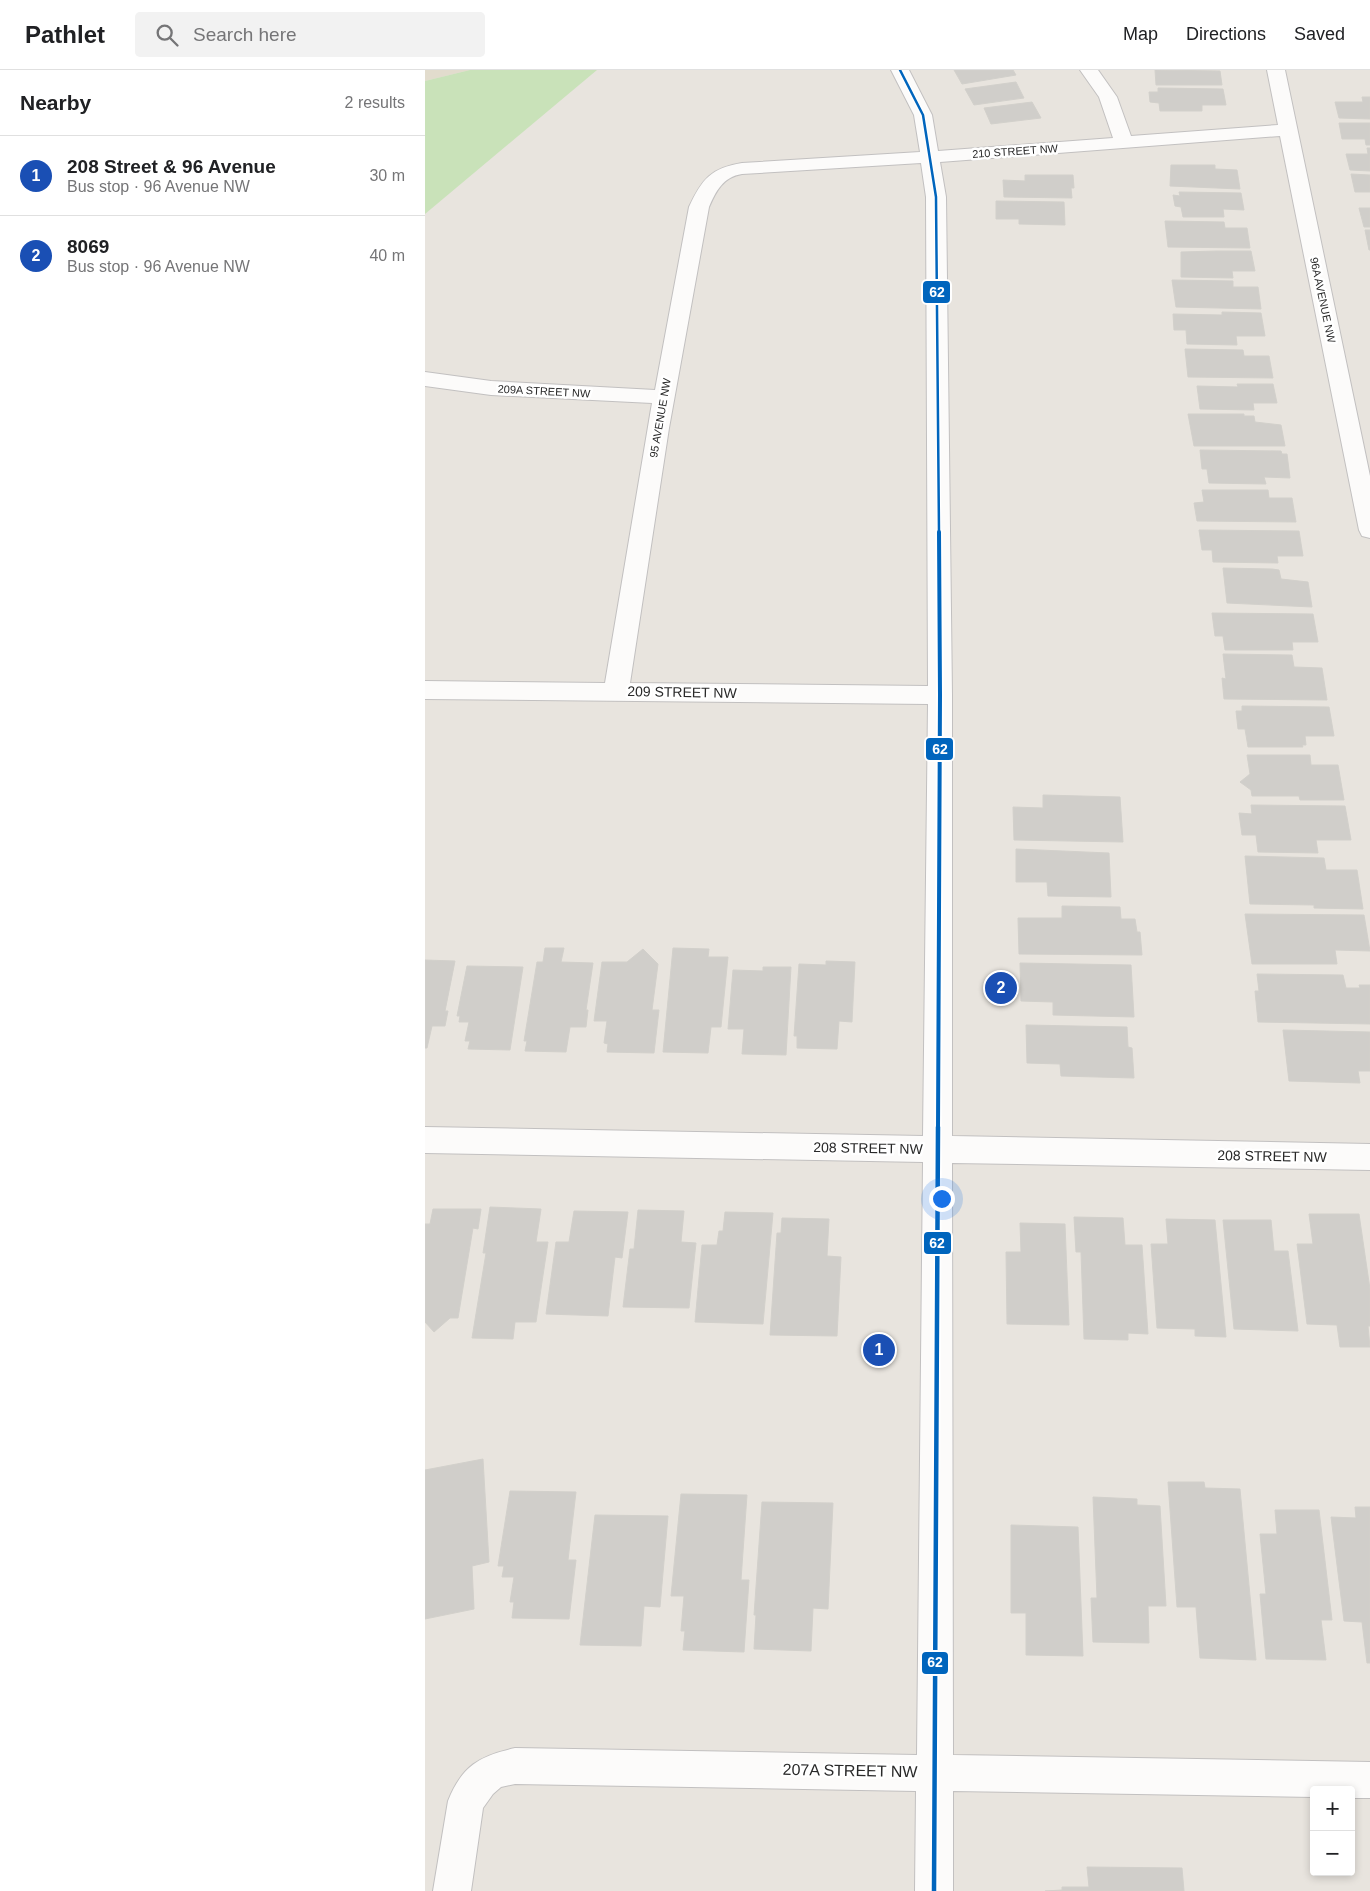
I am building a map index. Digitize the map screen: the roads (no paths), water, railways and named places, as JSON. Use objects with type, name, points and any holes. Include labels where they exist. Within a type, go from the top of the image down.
[{"type":"street","points":[[900,70],[923,115],[936,197],[940,695],[934,1891]]},
{"type":"street","points":[[1089,70],[1108,97],[1124,143]]},
{"type":"street","name":"96A AVENUE NW","points":[[1276,70],[1370,530]]},
{"type":"street","name":"210 STREET NW","points":[[742,168],[931,157],[1288,130]]},
{"type":"street","name":"95 AVENUE NW","points":[[616,692],[664,397],[699,207],[706,189],[719,174],[742,168]]},
{"type":"street","name":"209A STREET NW","points":[[425,379],[491,388],[664,397]]},
{"type":"street","name":"209 STREET NW","points":[[425,690],[940,695]]},
{"type":"street","name":"208 STREET NW","points":[[425,1140],[1370,1158]]},
{"type":"street","name":"207A STREET NW","points":[[452,1891],[466,1800],[480,1781],[493,1771],[515,1766],[1370,1780]]},
{"type":"place","name":"8069","points":[[1001,988]]},
{"type":"place","name":"208 Street & 96 Avenue","points":[[879,1350]]}]
